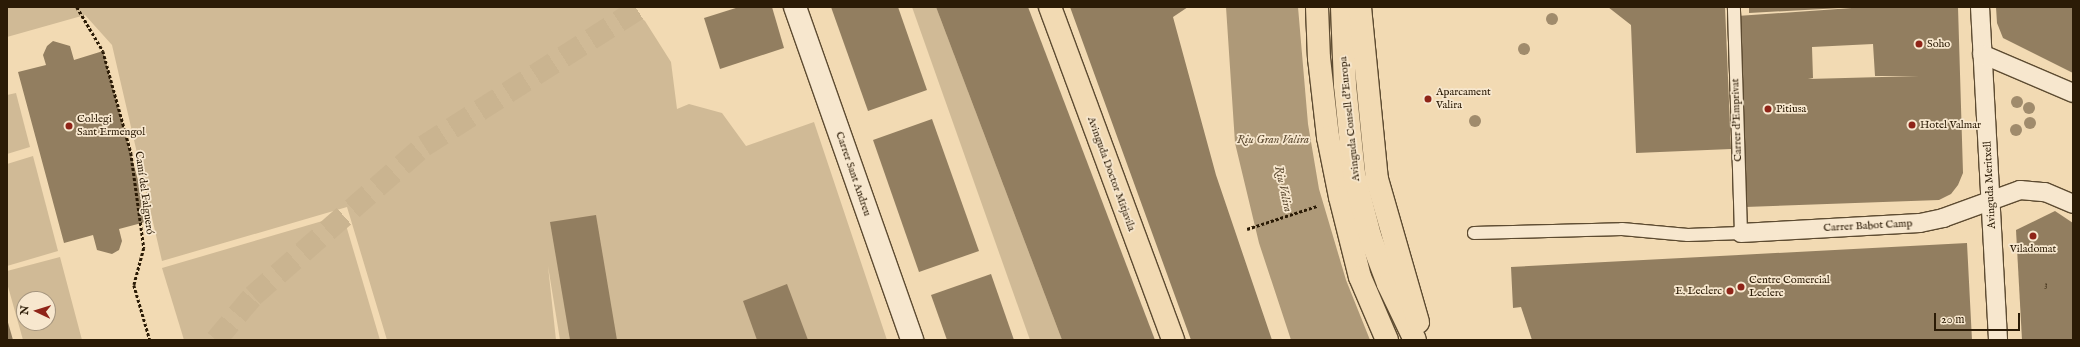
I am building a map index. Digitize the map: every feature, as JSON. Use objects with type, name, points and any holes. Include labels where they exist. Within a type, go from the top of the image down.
[{"type":"main road","name":"Avinguda Doctor Mitjavila","points":[[1050,7],[1173,340]]},
{"type":"main road","name":"Avinguda Consell d'Europa","points":[[1317,7],[1319,58],[1328,137],[1340,197],[1360,276],[1387,340]]},
{"type":"main road","name":"Avinguda Consell d'Europa","points":[[1342,7],[1345,85],[1354,174],[1370,236],[1385,277],[1415,340]]},
{"type":"main road","points":[[1360,7],[1377,179],[1423,340]]},
{"type":"street","name":"Carrer Sant Andreu","points":[[795,7],[912,340]]},
{"type":"street","name":"Avinguda Meritxell","points":[[1980,7],[1992,199],[1998,340]]},
{"type":"street","points":[[1982,54],[2073,93]]},
{"type":"street","name":"Carrer Babot Camp","points":[[1741,233],[1920,223],[1943,218],[2020,190],[2045,192],[2073,204]]},
{"type":"lane","name":"Carrer d'Emprivat","points":[[1734,7],[1741,233]]},
{"type":"lane","points":[[1474,233],[1622,229],[1688,235],[1741,233]]},
{"type":"path","name":"Camí del Falgueró","points":[[77,7],[103,51],[131,153],[144,248],[134,285],[150,340]]},
{"type":"path","points":[[1247,229],[1323,203]]},
{"type":"shaded area","points":[[7,7],[629,7],[645,21],[671,62],[677,109],[689,104],[722,113],[746,146],[814,122],[887,340],[560,340],[548,266],[556,340],[387,340],[347,207],[162,261],[112,45],[85,15],[7,37]]},
{"type":"shaded area","points":[[912,7],[936,7],[1062,340],[1030,340]]},
{"type":"shaded area","points":[[16,93],[30,147],[7,154],[7,95]]},
{"type":"shaded area","points":[[33,156],[58,251],[7,266],[7,164]]},
{"type":"shaded area","points":[[343,215],[380,340],[184,340],[162,268]]},
{"type":"shaded area","points":[[60,257],[82,340],[23,340],[20,331],[56,331],[56,291],[16,291],[16,315],[7,283],[7,271]]},
{"type":"water","name":"Riu Gran Valira","points":[[1226,7],[1298,7],[1308,124],[1319,189],[1346,280],[1370,340],[1291,340],[1259,243],[1235,143]]},
{"type":"building","points":[[739,7],[772,7],[784,48],[720,69],[704,18]]},
{"type":"building","points":[[831,7],[898,7],[927,90],[868,111]]},
{"type":"building","points":[[936,7],[1028,7],[1155,340],[1062,340]]},
{"type":"building","points":[[1070,7],[1188,7],[1173,17],[1216,175],[1272,340],[1191,340]]},
{"type":"building","points":[[1608,7],[1725,7],[1731,149],[1636,153],[1631,25]]},
{"type":"building","points":[[1749,7],[1841,7],[1841,8],[1749,13]]},
{"type":"building","points":[[1866,7],[1958,7],[1963,173],[1958,185],[1951,194],[1939,200],[1745,207],[1737,16]],"holes":[[[1873,44],[1875,76],[1919,76],[1808,79],[1813,78],[1812,47]]]},
{"type":"building","points":[[1996,7],[2073,7],[2073,73],[2003,38],[1997,23]]},
{"type":"building","points":[[53,41],[70,46],[74,60],[103,51],[149,221],[119,229],[122,241],[119,250],[112,254],[97,250],[93,235],[64,243],[18,72],[46,65],[43,55],[47,46]]},
{"type":"building","points":[[932,119],[979,251],[919,272],[873,140]]},
{"type":"building","points":[[2055,211],[2073,223],[2073,340],[2022,340],[2016,230]]},
{"type":"building","points":[[596,215],[617,340],[570,340],[550,222]]},
{"type":"building","name":"Centre Comercial Leclerc","points":[[1967,243],[1972,340],[1532,340],[1521,307],[1513,308],[1511,267]]},
{"type":"building","points":[[991,274],[1014,340],[947,340],[931,295]]},
{"type":"building","points":[[787,284],[808,340],[757,340],[743,301]]},
{"type":"building","points":[[7,319],[13,340],[8,340]]},
{"type":"tunnel","points":[[216,340],[253,296],[424,146],[641,7]]},
{"type":"place","name":"Soho","points":[[1919,44]]},
{"type":"place","name":"Aparcament Valira","points":[[1428,99]]},
{"type":"place","name":"Pitiusa","points":[[1768,109]]},
{"type":"place","name":"Hotel Valmar","points":[[1912,125]]},
{"type":"place","name":"Col·legi Sant Ermengol","points":[[69,126]]},
{"type":"place","name":"Viladomat","points":[[2033,236]]},
{"type":"place","name":"Centre Comercial Leclerc","points":[[1741,287]]},
{"type":"place","name":"E. Leclerc","points":[[1730,291]]},
{"type":"water label","name":"Riu Valira","points":[[1283,189]]}]
